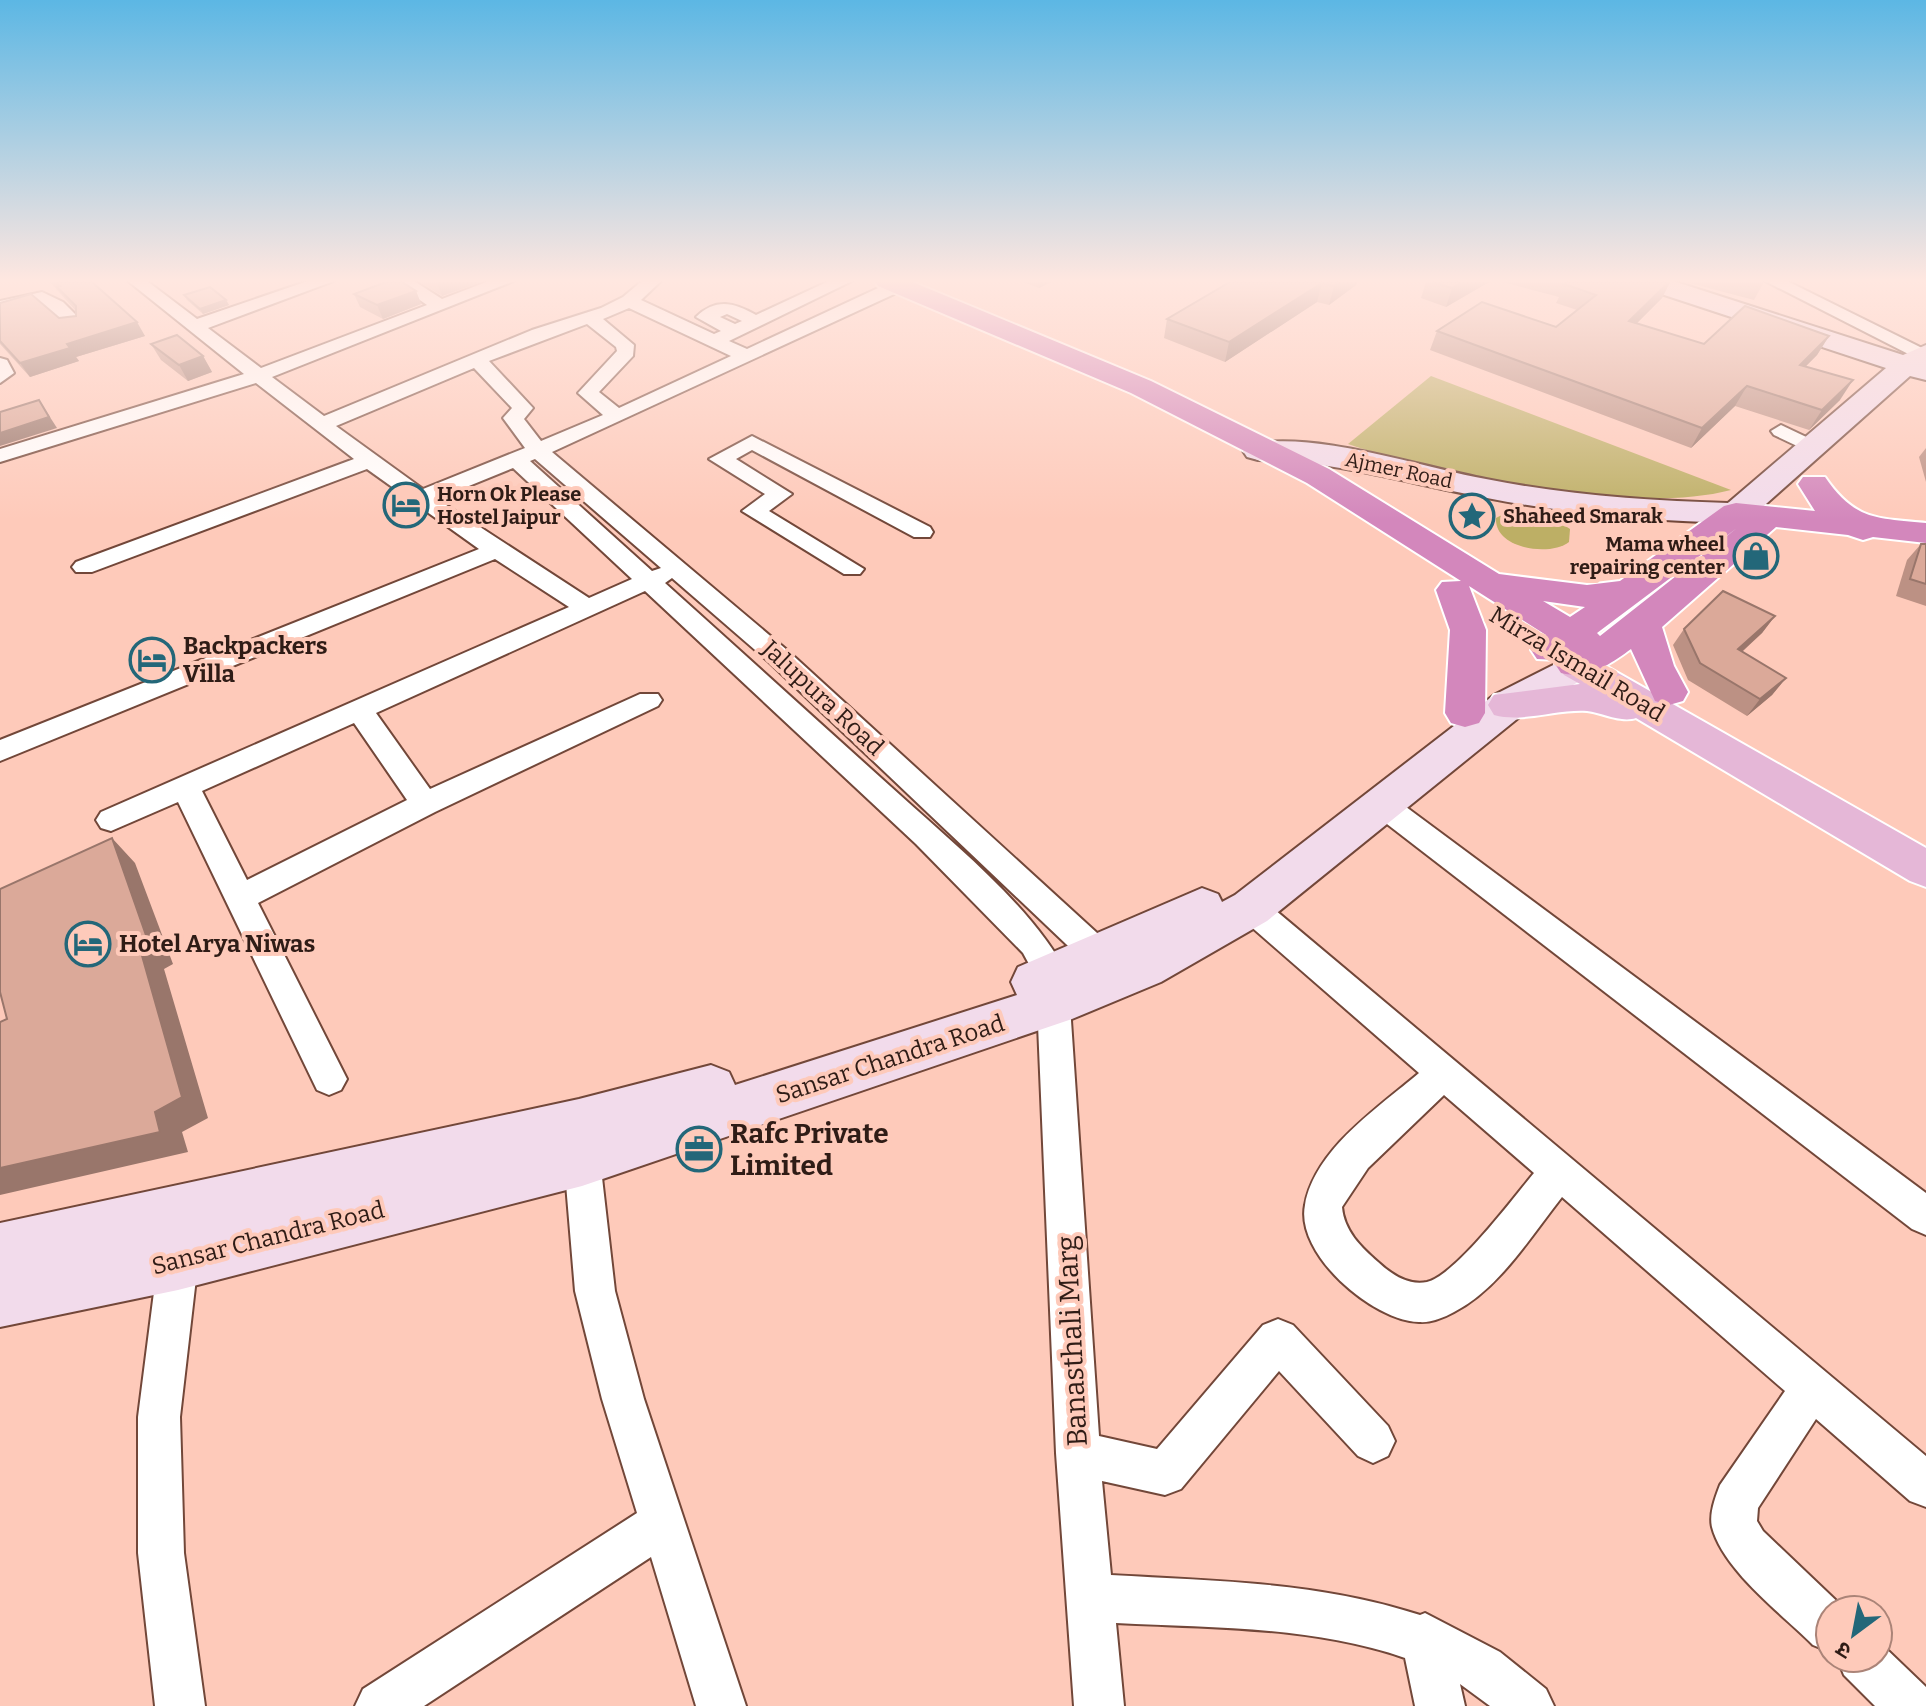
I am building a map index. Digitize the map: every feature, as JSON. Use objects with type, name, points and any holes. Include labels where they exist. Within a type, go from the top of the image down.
[{"type":"highway","name":"Mirza Ismail Road","points":[[1078,361],[1141,387],[1318,476],[1467,584],[1575,651]]},
{"type":"highway","points":[[1814,484],[1826,504],[1854,526],[1890,544]]},
{"type":"highway","points":[[1748,520],[1890,544],[1926,547]]},
{"type":"highway","points":[[1575,651],[1748,520],[1926,533]]},
{"type":"highway","points":[[1486,709],[1468,630],[1467,584],[1587,596],[1636,606]]},
{"type":"highway","points":[[1636,606],[1655,666],[1669,692]]},
{"type":"main road","name":"Mirza Ismail Road","points":[[1575,651],[1669,692],[1926,841]]},
{"type":"main road","name":"Mirza Ismail Road","points":[[1575,651],[1697,735],[1926,869]]},
{"type":"main road","points":[[1486,709],[1567,697],[1606,698],[1697,735]]},
{"type":"street","points":[[238,361],[420,498],[588,608]]},
{"type":"street","points":[[0,456],[297,361]]},
{"type":"street","points":[[321,425],[472,361]]},
{"type":"street","points":[[478,361],[523,408],[513,418],[528,456]]},
{"type":"street","points":[[617,416],[588,393],[618,361]]},
{"type":"street","points":[[420,498],[528,456],[736,361]]},
{"type":"street","points":[[528,456],[579,447],[751,361]]},
{"type":"street","points":[[0,364],[4,373],[0,377]]},
{"type":"street","points":[[1748,520],[1814,448],[1919,366]]},
{"type":"street","points":[[1748,520],[1814,484],[1919,366]]},
{"type":"street","points":[[1781,431],[1814,448]]},
{"type":"street","points":[[852,569],[753,511],[781,494],[720,459],[752,442],[922,532]]},
{"type":"street","name":"Ajmer Road","points":[[1257,447],[1311,452],[1524,496],[1748,520]]},
{"type":"street","name":"Jalupura Road","points":[[528,456],[675,570],[778,656],[1080,978]]},
{"type":"street","name":"Jalupura Road","points":[[528,456],[646,582],[926,836],[1034,944],[1080,978]]},
{"type":"street","points":[[84,567],[369,461]]},
{"type":"street","points":[[0,751],[497,550]]},
{"type":"street","points":[[111,820],[675,570]]},
{"type":"street","name":"Sansar Chandra Road","points":[[0,1298],[178,1261],[582,1160],[1080,978],[1257,880],[1486,709],[1575,651]]},
{"type":"street","points":[[240,898],[425,804],[649,700]]},
{"type":"street","name":"Sansar Chandra Road","points":[[0,1252],[579,1124],[729,1084],[1080,978],[1144,968],[1251,908],[1384,806],[1486,709]]},
{"type":"street","points":[[360,711],[425,804]]},
{"type":"street","points":[[185,786],[329,1079]]},
{"type":"street","points":[[1384,806],[1926,1216]]},
{"type":"street","points":[[1251,908],[1926,1485]]},
{"type":"street","name":"Banasthali Marg","points":[[1080,978],[1078,1453],[1099,1706]]},
{"type":"street","points":[[1444,1073],[1358,1152],[1334,1179],[1323,1206],[1328,1232],[1351,1264],[1380,1290],[1410,1302],[1437,1300],[1462,1284],[1560,1171]]},
{"type":"street","points":[[582,1160],[595,1291],[623,1399],[721,1706]]},
{"type":"street","points":[[178,1261],[159,1417],[161,1553],[180,1706]]},
{"type":"street","points":[[1078,1453],[1165,1473],[1278,1340],[1373,1441]]},
{"type":"street","points":[[1812,1388],[1736,1501],[1734,1525],[1747,1547],[1814,1612]]},
{"type":"street","points":[[380,1706],[664,1522]]},
{"type":"street","points":[[1092,1598],[1343,1614],[1425,1637],[1500,1678],[1529,1706]]},
{"type":"street","points":[[1425,1637],[1440,1706]]},
{"type":"street","points":[[1877,1674],[1910,1706]]},
{"type":"shaded area","points":[[1431,376],[1731,490],[1690,497],[1643,499],[1539,490],[1435,469],[1348,444]]},
{"type":"shaded area","points":[[1515,508],[1544,512],[1570,529],[1569,542],[1549,549],[1513,543],[1498,529],[1496,518]]},
{"type":"building","points":[[1518,361],[1804,361],[1800,365],[1853,380],[1822,410],[1747,386],[1702,428]]},
{"type":"building","points":[[39,400],[49,417],[0,433],[0,412]]},
{"type":"building","points":[[1921,544],[1926,544],[1926,584],[1910,579]]},
{"type":"building","points":[[1723,591],[1775,616],[1738,649],[1786,678],[1760,699],[1700,663],[1684,629]]},
{"type":"building","points":[[112,838],[148,941],[139,945],[182,1097],[155,1112],[160,1132],[0,1168],[0,1022],[7,1019],[0,992],[0,889]]},
{"type":"place","name":"Horn Ok Please Hostel Jaipur","points":[[406,505]]},
{"type":"place","name":"Shaheed Smarak","points":[[1472,516]]},
{"type":"place","name":"Mama wheel repairing center","points":[[1756,556]]},
{"type":"place","name":"Backpackers Villa","points":[[152,660]]},
{"type":"place","name":"Hotel Arya Niwas","points":[[88,944]]},
{"type":"place","name":"Rafc Private Limited","points":[[699,1149]]}]
